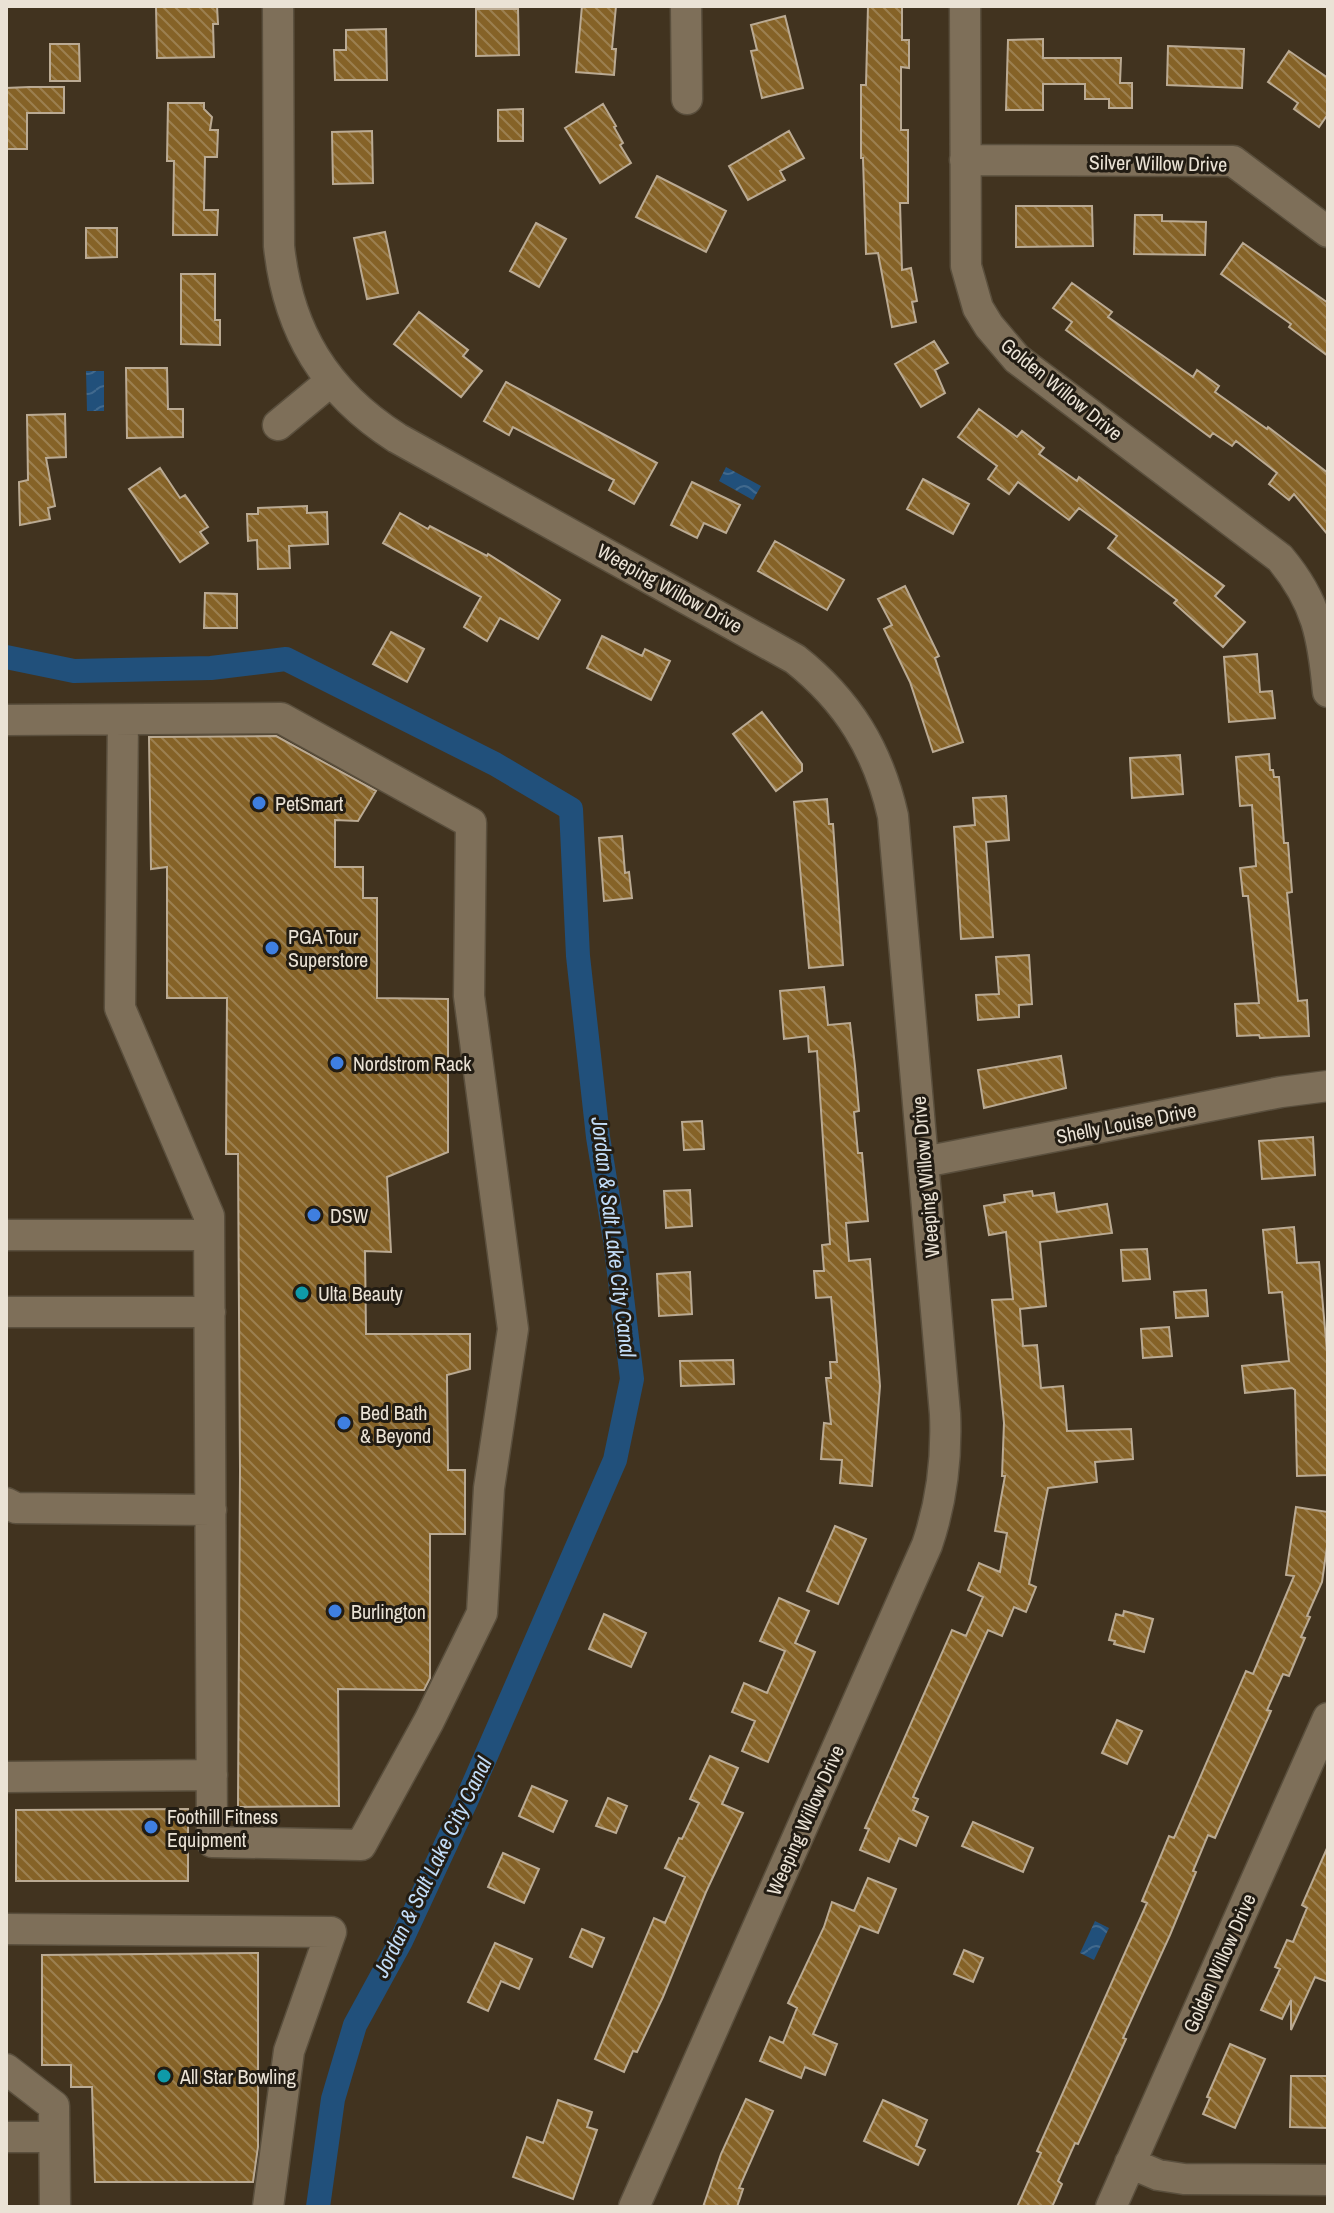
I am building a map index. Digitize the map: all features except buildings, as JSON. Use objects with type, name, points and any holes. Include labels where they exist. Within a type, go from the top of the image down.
[{"type":"street","name":"Weeping Willow Drive","points":[[278,6],[279,233],[282,271],[295,319],[311,352],[331,381],[361,413],[397,438],[795,659],[816,676],[852,716],[878,764],[893,816],[946,1436],[944,1481],[927,1545],[634,2207]]},
{"type":"street","points":[[686,6],[687,99]]},
{"type":"street","name":"Golden Willow Drive","points":[[965,6],[966,266],[978,308],[1017,359],[1280,558],[1305,592],[1314,611],[1325,652],[1328,692]]},
{"type":"street","name":"Silver Willow Drive","points":[[965,160],[1233,161],[1328,232]]},
{"type":"street","points":[[278,425],[331,381]]},
{"type":"street","points":[[6,720],[281,718],[471,823],[469,996],[513,1329],[489,1488],[482,1613],[429,1721],[361,1845],[212,1842],[209,1216],[120,1008],[123,720]]},
{"type":"street","name":"Shelly Louise Drive","points":[[924,1162],[1281,1092],[1328,1086]]},
{"type":"street","points":[[6,1235],[209,1235]]},
{"type":"street","points":[[6,1312],[210,1312]]},
{"type":"street","points":[[6,1503],[16,1508],[211,1510]]},
{"type":"street","name":"Golden Willow Drive","points":[[1111,2207],[1328,1718]]},
{"type":"street","points":[[6,1777],[212,1775]]},
{"type":"street","points":[[6,1929],[331,1932],[289,2051],[268,2207]]},
{"type":"street","points":[[6,2069],[54,2106],[55,2207]]},
{"type":"street","points":[[6,2137],[54,2137]]},
{"type":"street","points":[[1130,2163],[1158,2175],[1184,2179],[1328,2180]]},
{"type":"water","points":[[86,371],[104,371],[104,411],[87,411]]},
{"type":"water","points":[[726,467],[761,486],[753,500],[719,481]]},
{"type":"water","points":[[1095,1921],[1109,1928],[1094,1960],[1080,1953]]},
{"type":"waterway","name":"Jordan & Salt Lake City Canal","points":[[6,657],[74,671],[211,668],[286,659],[495,764],[571,809],[578,956],[598,1137],[615,1240],[632,1379],[615,1460],[468,1797],[401,1941],[355,2025],[333,2099],[318,2207]]},
{"type":"place","name":"PetSmart","points":[[259,803]]},
{"type":"place","name":"PGA Tour Superstore","points":[[272,948]]},
{"type":"place","name":"Nordstrom Rack","points":[[337,1063]]},
{"type":"place","name":"DSW","points":[[314,1215]]},
{"type":"place","name":"Ulta Beauty","points":[[302,1293]]},
{"type":"place","name":"Bed Bath & Beyond","points":[[344,1423]]},
{"type":"place","name":"Burlington","points":[[335,1611]]},
{"type":"place","name":"Foothill Fitness Equipment","points":[[151,1827]]},
{"type":"place","name":"All Star Bowling","points":[[164,2076]]}]
